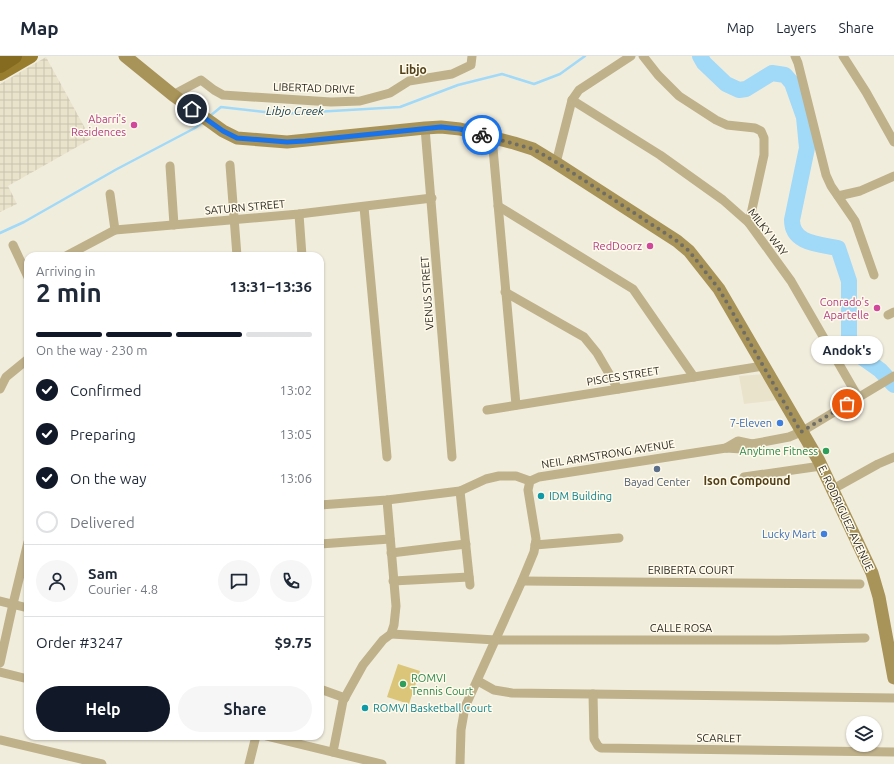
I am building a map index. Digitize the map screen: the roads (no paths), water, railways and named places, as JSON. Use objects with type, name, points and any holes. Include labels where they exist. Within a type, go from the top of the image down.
[{"type":"highway","points":[[0,65],[14,56]]},
{"type":"main road","points":[[0,74],[31,56]]},
{"type":"main road","name":"E. RODRIGUEZ AVENUE","points":[[125,56],[193,110],[223,131],[237,138],[287,142],[425,128],[450,127],[533,149],[556,162],[677,241],[689,251],[719,289],[833,489],[872,573],[879,597],[894,678]]},
{"type":"street","name":"LIBERTAD DRIVE","points":[[173,95],[201,80],[223,95],[331,102],[360,101],[390,93],[415,79],[444,76],[460,71],[471,65],[472,56]]},
{"type":"street","points":[[556,162],[572,100],[579,90],[631,56]]},
{"type":"street","points":[[643,56],[658,75],[679,96],[716,120],[727,125],[755,128],[761,131],[764,138],[764,155],[748,223]]},
{"type":"street","points":[[795,56],[826,175],[855,221],[874,276]]},
{"type":"street","points":[[843,56],[866,92],[894,142]]},
{"type":"street","name":"MILKY WAY","points":[[572,100],[660,155],[723,200],[748,223],[791,282],[858,397]]},
{"type":"street","name":"VENUS STREET","points":[[425,128],[432,198],[452,457]]},
{"type":"street","points":[[492,137],[516,405]]},
{"type":"street","points":[[230,165],[237,252]]},
{"type":"street","points":[[170,166],[174,225]]},
{"type":"street","points":[[838,196],[860,191],[894,176]]},
{"type":"street","points":[[110,194],[115,230]]},
{"type":"street","name":"SATURN STREET","points":[[74,252],[115,230],[299,214],[432,198]]},
{"type":"street","points":[[498,206],[633,289],[694,377]]},
{"type":"street","points":[[364,207],[387,457]]},
{"type":"street","points":[[299,214],[302,252]]},
{"type":"street","points":[[13,245],[24,268]]},
{"type":"street","points":[[505,292],[584,337],[597,353],[618,389]]},
{"type":"street","points":[[0,389],[6,377],[24,362]]},
{"type":"street","name":"PISCES STREET","points":[[487,410],[763,366]]},
{"type":"street","name":"NEIL ARMSTRONG AVENUE","points":[[460,764],[463,713],[522,581],[536,545],[528,490],[530,481],[539,477],[726,448],[738,442],[752,444],[788,437],[801,432],[894,376]]},
{"type":"street","points":[[833,489],[878,464],[894,457]]},
{"type":"street","points":[[744,477],[821,466]]},
{"type":"street","points":[[324,505],[460,492],[486,479],[499,476],[516,476],[530,481]]},
{"type":"street","points":[[394,581],[470,581],[460,492]]},
{"type":"street","points":[[333,752],[343,701],[363,665],[383,640],[391,634],[394,625],[396,606],[387,500]]},
{"type":"street","points":[[536,545],[619,538]]},
{"type":"street","points":[[324,544],[390,539]]},
{"type":"street","points":[[391,553],[466,544]]},
{"type":"street","points":[[0,663],[24,559]]},
{"type":"street","name":"ERIBERTA COURT","points":[[522,581],[860,584]]},
{"type":"street","points":[[0,601],[24,607]]},
{"type":"street","name":"CALLE ROSA","points":[[391,634],[496,640],[778,640],[865,638]]},
{"type":"street","points":[[0,672],[24,678]]},
{"type":"street","points":[[478,681],[494,690],[512,693],[894,698]]},
{"type":"street","points":[[324,690],[345,698]]},
{"type":"street","name":"SCARLET","points":[[593,694],[594,739],[601,748],[894,752]]},
{"type":"street","points":[[0,740],[102,764]]},
{"type":"street","points":[[250,764],[255,740]]},
{"type":"street","points":[[283,740],[382,764]]},
{"type":"waterway","name":"Libjo Creek","points":[[210,116],[221,107],[281,114],[400,107],[458,85],[502,74],[534,84],[560,74],[585,56]]},
{"type":"waterway","points":[[700,56],[704,63],[726,84],[739,90],[746,89],[772,73],[785,75],[792,83],[804,117],[807,148],[792,220],[793,228],[797,234],[808,242],[838,248],[849,281],[849,348],[880,370],[894,385]]},
{"type":"waterway","name":"Libjo Creek","points":[[0,233],[24,222],[117,169],[195,128],[203,122]]},
{"type":"place","name":"Abarri's Residences","points":[[134,125]]},
{"type":"place","name":"RedDoorz","points":[[650,246]]},
{"type":"place","name":"Conrado's Apartelle","points":[[877,308]]},
{"type":"place","name":"Andok's","points":[[847,404]]},
{"type":"place","name":"7-Eleven","points":[[780,423]]},
{"type":"place","name":"Anytime Fitness","points":[[826,451]]},
{"type":"place","name":"Bayad Center","points":[[657,469]]},
{"type":"place","name":"IDM Building","points":[[541,496]]},
{"type":"place","name":"Lucky Mart","points":[[824,534]]},
{"type":"place","name":"ROMVI Tennis Court","points":[[403,684]]},
{"type":"place","name":"ROMVI Basketball Court","points":[[365,708]]},
{"type":"district","name":"Libjo","points":[[413,70]]},
{"type":"district","name":"Ison Compound","points":[[747,481]]}]
